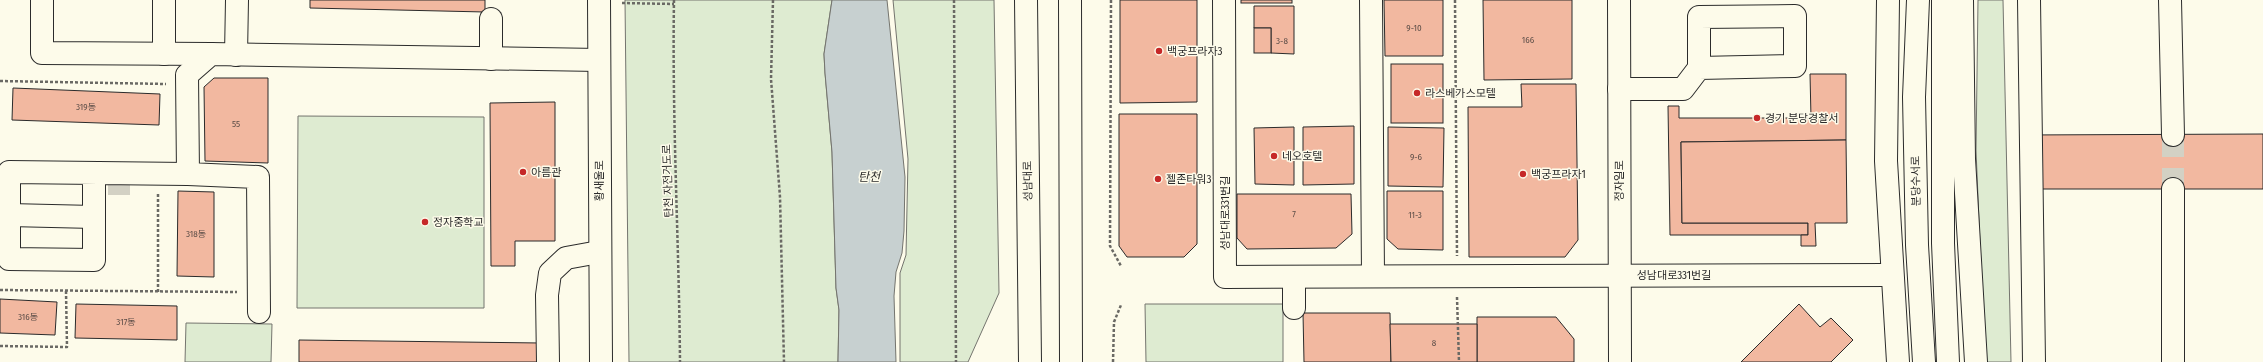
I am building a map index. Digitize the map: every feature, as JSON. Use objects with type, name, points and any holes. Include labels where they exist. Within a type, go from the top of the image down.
[{"type":"main road","points":[[42,0],[42,53],[599,60]]},
{"type":"main road","points":[[164,0],[164,54]]},
{"type":"main road","points":[[236,55],[237,0]]},
{"type":"main road","name":"황새울로","points":[[599,0],[599,252],[601,362]]},
{"type":"main road","name":"성남대로","points":[[1026,0],[1030,362]]},
{"type":"main road","points":[[1070,0],[1071,362]]},
{"type":"main road","name":"성남대로331번길","points":[[1224,0],[1225,278],[1373,276],[1892,275]]},
{"type":"main road","points":[[1371,0],[1373,276]]},
{"type":"main road","name":"정자일로","points":[[1619,0],[1620,362]]},
{"type":"main road","points":[[1888,0],[1886,161],[1898,362]]},
{"type":"main road","name":"분당수서로","points":[[1918,0],[1914,97],[1918,245],[1924,362]]},
{"type":"main road","points":[[1943,0],[1943,242],[1948,362]]},
{"type":"main road","points":[[1962,0],[1964,159],[1976,362]]},
{"type":"main road","points":[[2029,0],[2034,362]]},
{"type":"main road","points":[[2170,0],[2172,135]]},
{"type":"main road","points":[[1619,89],[1683,89],[1699,68],[1699,17],[1795,16],[1795,66],[1699,68]]},
{"type":"main road","points":[[491,19],[491,59]]},
{"type":"main road","points":[[188,174],[187,75],[211,54]]},
{"type":"main road","points":[[94,173],[94,260],[9,259],[9,172],[158,173],[258,177],[259,302]]},
{"type":"main road","points":[[2172,189],[2173,362]]},
{"type":"main road","points":[[9,214],[94,216]]},
{"type":"main road","points":[[548,362],[547,295],[550,272],[566,258],[599,252]]},
{"type":"main road","points":[[1294,277],[1294,308]]},
{"type":"path","name":"탄천 자전거도로","points":[[674,0],[672,81],[679,266],[680,362]]},
{"type":"path","points":[[773,0],[772,79],[780,197],[784,362]]},
{"type":"path","points":[[954,0],[956,362]]},
{"type":"path","points":[[1110,0],[1110,246],[1121,266]]},
{"type":"path","points":[[1455,0],[1459,362]]},
{"type":"path","points":[[622,3],[674,4]]},
{"type":"path","points":[[0,81],[187,84]]},
{"type":"path","points":[[158,173],[158,292]]},
{"type":"path","points":[[0,290],[158,292],[259,302]]},
{"type":"path","points":[[0,346],[67,347],[66,291]]},
{"type":"path","points":[[1113,362],[1114,322],[1121,306]]},
{"type":"green space","points":[[625,0],[832,0],[824,54],[832,152],[836,288],[839,310],[838,362],[629,362]]},
{"type":"green space","points":[[893,0],[994,0],[999,293],[968,362],[900,362],[900,273],[906,255],[908,159]]},
{"type":"green space","points":[[1978,0],[2003,0],[2011,362],[1985,362],[1976,150]]},
{"type":"green space","points":[[298,116],[484,117],[484,308],[297,308]]},
{"type":"green space","points":[[1145,304],[1283,304],[1283,362],[1146,362]]},
{"type":"green space","points":[[186,323],[272,324],[271,362],[185,362]]},
{"type":"water","name":"탄천","points":[[832,0],[887,0],[905,177],[902,253],[896,272],[894,296],[896,362],[838,362],[839,310],[836,288],[832,152],[824,54]]},
{"type":"building","points":[[310,0],[485,0],[485,12],[310,8]]},
{"type":"building","name":"백궁프라자3","points":[[1120,0],[1197,0],[1197,102],[1120,103]]},
{"type":"building","points":[[1241,0],[1292,0],[1292,3],[1241,3]]},
{"type":"building","points":[[1384,0],[1443,0],[1443,56],[1385,56]]},
{"type":"building","points":[[1483,0],[1572,0],[1572,79],[1484,80]]},
{"type":"building","points":[[1254,6],[1294,6],[1294,54],[1271,53],[1271,28],[1254,28]]},
{"type":"building","points":[[1254,28],[1271,28],[1271,53],[1254,53]]},
{"type":"building","name":"라스베가스모텔","points":[[1391,64],[1443,64],[1443,123],[1391,123]]},
{"type":"building","points":[[1810,74],[1846,74],[1846,140],[1681,142],[1682,223],[1808,223],[1808,235],[1670,235],[1668,106],[1679,106],[1679,118],[1811,118]]},
{"type":"building","points":[[214,78],[268,78],[268,163],[205,161],[204,87]]},
{"type":"building","name":"백궁프라자1","points":[[1521,84],[1576,84],[1578,240],[1565,257],[1469,257],[1468,107],[1522,107]]},
{"type":"building","points":[[13,88],[160,94],[159,125],[12,120]]},
{"type":"building","name":"아름관","points":[[555,102],[555,241],[515,241],[515,266],[491,266],[490,103]]},
{"type":"building","name":"젤존타워3","points":[[1119,114],[1197,114],[1197,244],[1184,257],[1127,257],[1119,246]]},
{"type":"building","points":[[1354,126],[1354,184],[1303,185],[1303,127]]},
{"type":"building","name":"네오호텔","points":[[1294,127],[1294,185],[1255,184],[1254,128]]},
{"type":"building","points":[[1388,127],[1444,128],[1443,187],[1388,186]]},
{"type":"building","points":[[2263,134],[2263,189],[2022,189],[2022,135]]},
{"type":"building","points":[[1846,140],[1847,223],[1815,223],[1816,246],[1801,246],[1801,235],[1808,235],[1808,223],[1682,223],[1681,142]]},
{"type":"building","points":[[178,191],[214,192],[214,277],[177,276]]},
{"type":"building","points":[[1387,191],[1443,191],[1443,250],[1398,249],[1387,239]]},
{"type":"building","points":[[1237,194],[1351,194],[1352,234],[1336,248],[1247,249],[1237,238]]},
{"type":"building","points":[[0,299],[57,302],[55,335],[0,333]]},
{"type":"building","points":[[76,304],[177,306],[177,340],[75,338]]},
{"type":"building","points":[[1799,304],[1820,327],[1831,318],[1853,340],[1831,362],[1741,362]]},
{"type":"building","points":[[1303,313],[1390,313],[1391,362],[1304,362]]},
{"type":"building","points":[[1477,317],[1556,317],[1574,339],[1574,362],[1477,362]]},
{"type":"building","points":[[1390,324],[1477,324],[1477,362],[1391,362]]},
{"type":"building","points":[[299,340],[541,343],[541,362],[299,362]]},
{"type":"tunnel","points":[[2173,135],[2173,189]]},
{"type":"tunnel","points":[[119,173],[119,195]]},
{"type":"place","name":"백궁프라자3","points":[[1159,51]]},
{"type":"place","name":"라스베가스모텔","points":[[1417,93]]},
{"type":"place","name":"경기 분당경찰서","points":[[1757,118]]},
{"type":"place","name":"네오호텔","points":[[1274,156]]},
{"type":"place","name":"아름관","points":[[523,172]]},
{"type":"place","name":"백궁프라자1","points":[[1523,174]]},
{"type":"place","name":"젤존타워3","points":[[1158,179]]},
{"type":"place","name":"정자중학교","points":[[425,222]]}]
